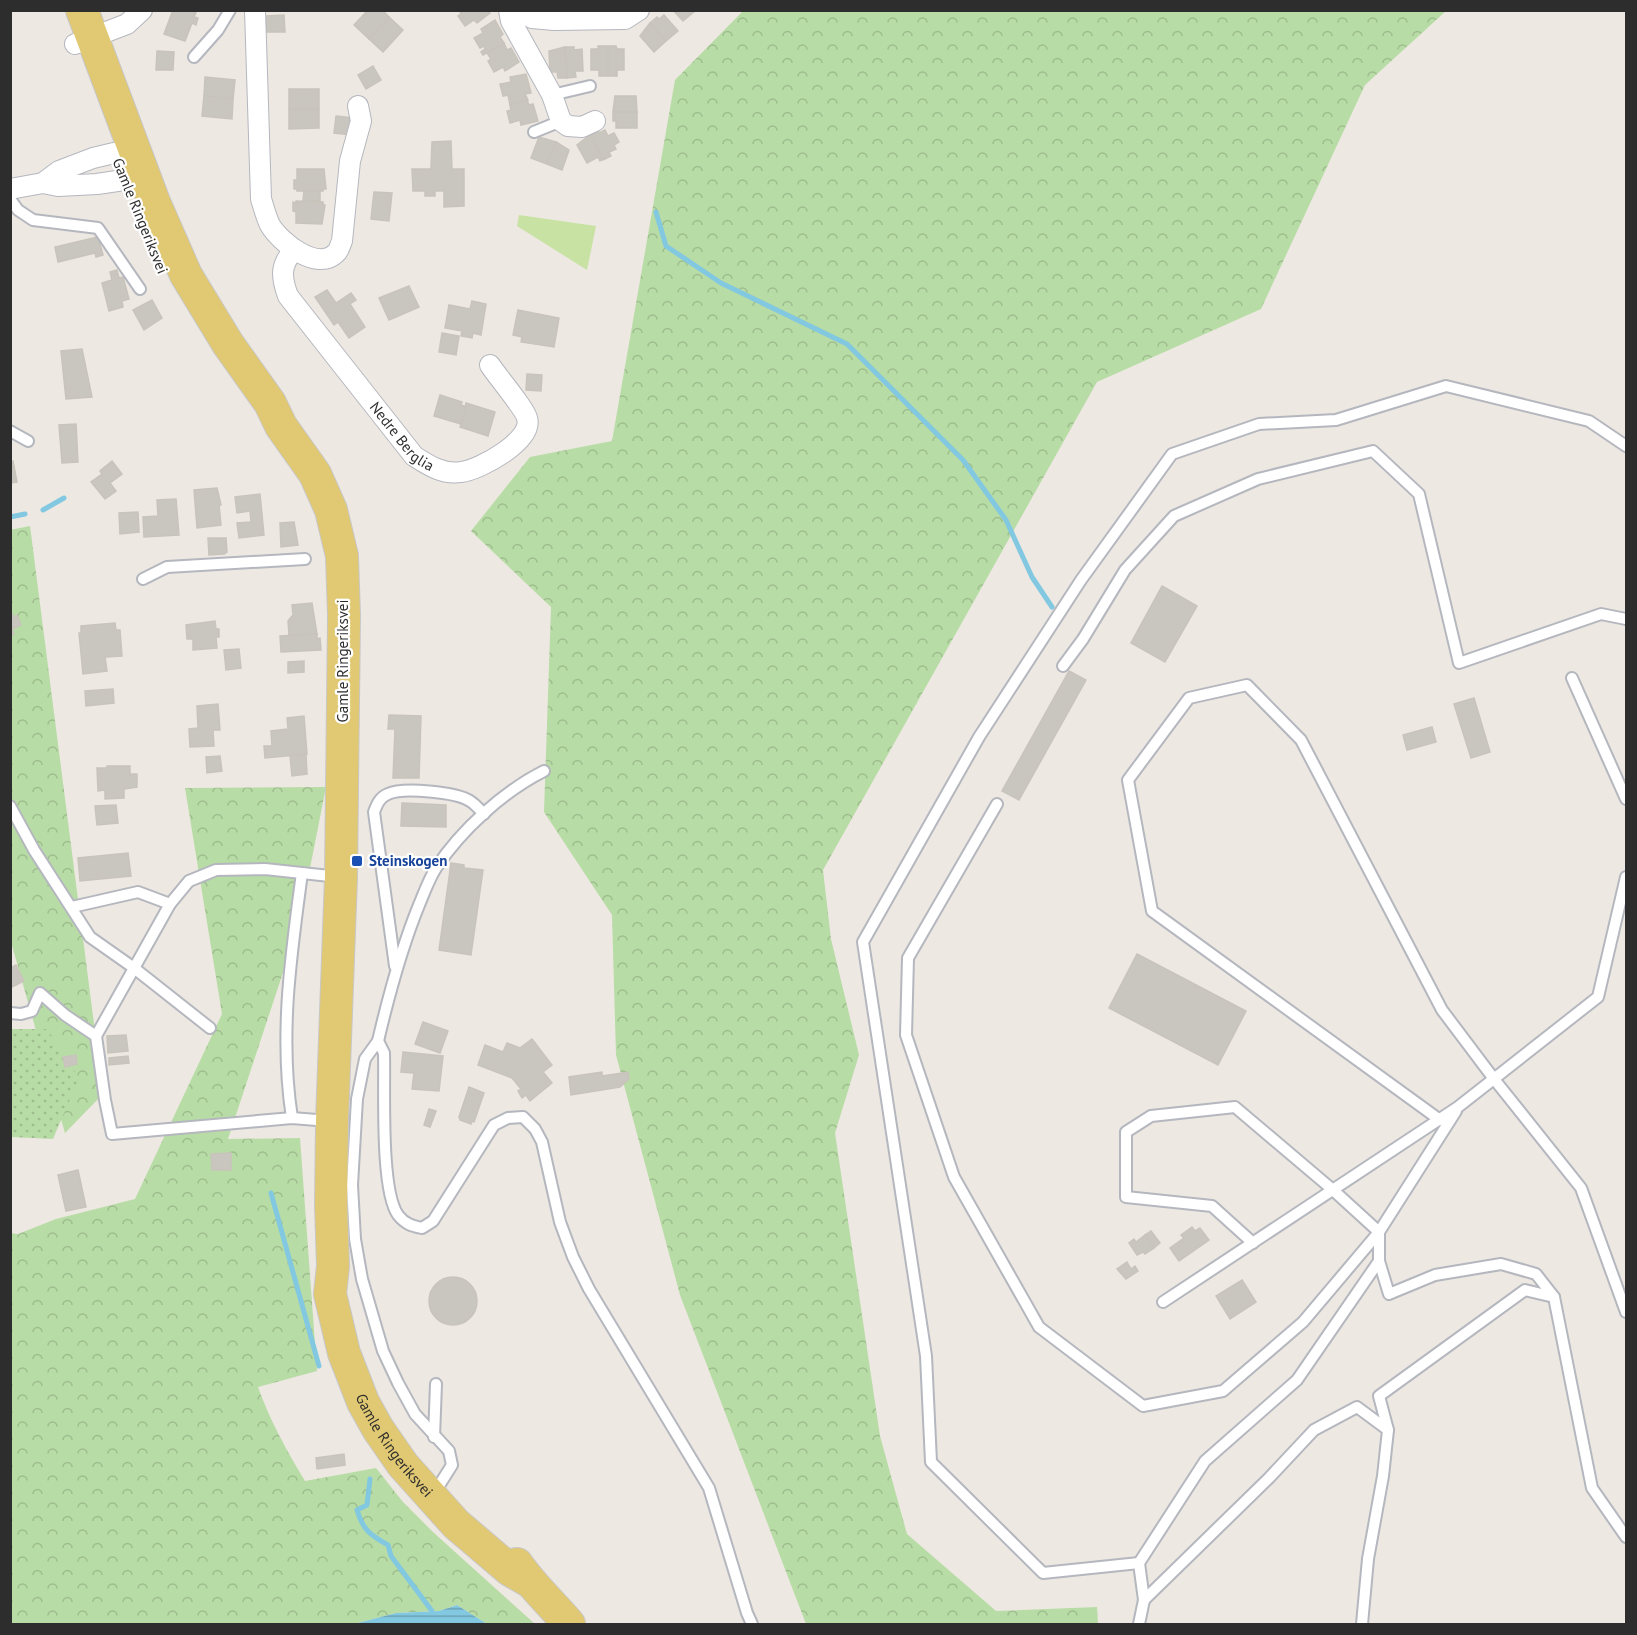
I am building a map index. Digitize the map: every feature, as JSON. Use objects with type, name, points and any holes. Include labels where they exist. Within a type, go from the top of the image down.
[{"type":"main road","name":"Gamle Ringeriksvei","points":[[61,10],[83,30],[125,164],[166,234],[186,275],[228,344],[270,403],[281,426],[304,457],[323,489],[337,530],[342,556],[344,616],[341,877],[332,1121],[333,1266],[330,1294],[350,1372],[378,1429],[403,1465],[434,1489],[478,1544],[510,1570],[529,1581],[569,1624]]},
{"type":"street","points":[[83,30],[127,24],[142,10]]},
{"type":"street","points":[[255,10],[261,199],[270,225],[280,239],[294,250],[319,260],[337,253],[342,241],[350,161],[361,121],[358,106]]},
{"type":"street","points":[[509,10],[511,21],[552,96],[561,121],[568,126],[582,127],[595,121]]},
{"type":"street","points":[[518,10],[532,18],[554,20],[625,19],[639,10]]},
{"type":"street","points":[[43,183],[59,171],[125,164]]},
{"type":"street","points":[[10,189],[43,183],[58,186],[97,184],[125,164]]},
{"type":"street","name":"Nedre Berglia","points":[[294,250],[286,258],[282,270],[288,296],[414,456],[430,466],[447,472],[461,472],[481,466],[522,438],[528,429],[527,417],[490,365]]},
{"type":"lane","points":[[194,57],[218,30],[230,10]]},
{"type":"lane","points":[[552,96],[590,86]]},
{"type":"lane","points":[[534,132],[561,121]]},
{"type":"lane","points":[[10,200],[18,210],[33,220],[98,228],[140,289]]},
{"type":"lane","points":[[1139,1563],[1043,1573],[931,1462],[926,1356],[863,942],[979,737],[1081,580],[1172,454],[1259,424],[1336,420],[1446,386],[1589,421],[1626,446]]},
{"type":"lane","points":[[10,431],[28,441]]},
{"type":"lane","points":[[1063,666],[1083,639],[1125,570],[1174,516],[1258,479],[1373,451],[1419,494],[1459,663],[1600,614],[1626,620]]},
{"type":"lane","points":[[143,579],[167,567],[305,559]]},
{"type":"lane","points":[[1572,678],[1626,799]]},
{"type":"lane","points":[[1440,1120],[1152,911],[1128,780],[1189,698],[1247,685],[1301,740],[1442,1010],[1581,1188],[1626,1312]]},
{"type":"lane","points":[[434,1489],[452,1465],[449,1451],[434,1437],[416,1414],[398,1383],[383,1351],[362,1279],[355,1239],[352,1185],[357,1099],[365,1059],[378,1041],[396,968],[420,903],[436,868],[503,795],[544,771]]},
{"type":"lane","points":[[396,968],[374,812],[379,800],[387,794],[400,790],[449,794],[470,801],[484,814]]},
{"type":"lane","points":[[998,804],[908,958],[906,1035],[954,1178],[1039,1327],[1143,1406],[1223,1391],[1304,1323],[1378,1232],[1458,1107]]},
{"type":"lane","points":[[10,806],[58,890],[72,907],[90,937],[134,968],[210,1028]]},
{"type":"lane","points":[[332,1121],[292,1118],[112,1134],[96,1036],[170,904],[189,881],[216,870],[265,869],[341,877]]},
{"type":"lane","points":[[292,1118],[286,1083],[287,987],[302,873]]},
{"type":"lane","points":[[1163,1302],[1440,1120],[1598,997],[1626,877]]},
{"type":"lane","points":[[72,907],[138,892],[170,904]]},
{"type":"lane","points":[[10,1013],[21,1014],[32,1011],[40,993],[65,1015],[96,1036]]},
{"type":"lane","points":[[378,1041],[384,1053],[385,1154],[392,1198],[398,1214],[409,1226],[422,1228],[433,1221],[494,1125],[508,1118],[523,1117],[535,1129],[542,1142],[560,1222],[573,1257],[709,1488],[752,1624]]},
{"type":"lane","points":[[1253,1243],[1212,1206],[1126,1197],[1125,1132],[1151,1116],[1234,1107],[1333,1190],[1378,1232],[1379,1261],[1389,1294],[1435,1275],[1501,1264],[1536,1274],[1554,1297],[1592,1488],[1626,1537]]},
{"type":"lane","points":[[1139,1624],[1144,1600],[1139,1563],[1205,1461],[1297,1380],[1379,1261]]},
{"type":"lane","points":[[1362,1624],[1368,1559],[1383,1476],[1388,1430],[1379,1396],[1525,1290],[1554,1297]]},
{"type":"lane","points":[[434,1437],[436,1384]]},
{"type":"lane","points":[[1144,1600],[1314,1430],[1357,1407],[1388,1430]]},
{"type":"green space","points":[[743,11],[1446,11],[1365,85],[1261,309],[1097,382],[823,870],[831,939],[859,1055],[835,1133],[880,1436],[907,1534],[996,1611],[1097,1607],[1098,1624],[806,1624],[680,1295],[616,1055],[612,915],[544,812],[551,607],[471,531],[530,457],[612,441],[675,80]]},
{"type":"green space","points":[[519,215],[596,226],[587,270],[517,226]]},
{"type":"green space","points":[[30,526],[103,1094],[65,1133],[11,942],[10,530]]},
{"type":"green space","points":[[326,787],[299,924],[228,1139],[300,1138],[317,1371],[258,1387],[279,1435],[305,1481],[376,1468],[403,1502],[434,1533],[535,1624],[487,1624],[457,1605],[439,1611],[396,1613],[354,1624],[11,1624],[10,1233],[18,1234],[56,1219],[135,1199],[222,1014],[185,788]]},
{"type":"green space","points":[[10,1029],[47,1029],[79,1078],[53,1139],[11,1137]]},
{"type":"water","points":[[457,1605],[487,1624],[354,1624],[396,1613],[439,1611]]},
{"type":"building","points":[[173,10],[194,10],[193,12],[196,13],[194,17],[198,18],[196,25],[192,23],[185,41],[164,34]]},
{"type":"building","points":[[368,10],[382,10],[389,17],[369,39],[354,25]]},
{"type":"building","points":[[459,10],[488,10],[490,13],[477,23],[474,20],[465,26],[458,16],[461,14]]},
{"type":"building","points":[[673,10],[695,10],[695,11],[683,21]]},
{"type":"building","points":[[284,15],[285,32],[266,32],[266,16]]},
{"type":"building","points":[[664,15],[678,31],[666,41],[650,23]]},
{"type":"building","points":[[389,17],[403,30],[383,52],[369,39]]},
{"type":"building","points":[[495,20],[503,34],[500,37],[504,43],[483,55],[481,52],[485,49],[484,46],[480,48],[474,38],[483,33],[481,29]]},
{"type":"building","points":[[650,23],[666,41],[654,52],[640,36]]},
{"type":"building","points":[[504,43],[507,50],[511,48],[519,62],[505,71],[503,67],[494,72],[488,61],[491,59],[487,53]]},
{"type":"building","points":[[598,46],[608,46],[608,76],[599,76],[599,70],[591,70],[591,49],[598,49]]},
{"type":"building","points":[[608,46],[624,49],[624,70],[617,70],[617,76],[608,76]]},
{"type":"building","points":[[565,47],[574,47],[574,50],[582,49],[583,71],[575,71],[576,77],[567,78]]},
{"type":"building","points":[[565,47],[567,78],[558,78],[557,72],[550,72],[549,51]]},
{"type":"building","points":[[157,51],[174,52],[173,70],[156,70]]},
{"type":"building","points":[[373,66],[381,80],[366,89],[358,75]]},
{"type":"building","points":[[526,74],[531,93],[525,94],[528,100],[510,105],[508,95],[503,96],[500,84],[511,82],[510,77]]},
{"type":"building","points":[[205,77],[235,80],[233,99],[204,96]]},
{"type":"building","points":[[289,89],[319,89],[319,109],[289,109]]},
{"type":"building","points":[[204,96],[233,99],[232,119],[202,116]]},
{"type":"building","points":[[615,96],[636,96],[637,112],[613,112]]},
{"type":"building","points":[[527,100],[529,105],[533,104],[538,121],[521,125],[520,120],[510,123],[507,111],[511,110],[510,105]]},
{"type":"building","points":[[289,109],[319,109],[319,128],[289,129]]},
{"type":"building","points":[[613,112],[637,112],[637,128],[616,128]]},
{"type":"building","points":[[336,116],[353,118],[352,135],[334,133]]},
{"type":"building","points":[[605,130],[608,136],[614,133],[619,142],[614,145],[616,149],[609,152],[611,156],[603,160],[590,135]]},
{"type":"building","points":[[590,135],[603,159],[600,161],[598,157],[587,163],[577,145]]},
{"type":"building","points":[[539,137],[556,142],[547,164],[531,158]]},
{"type":"building","points":[[451,141],[452,169],[464,169],[464,206],[444,207],[444,191],[435,191],[435,196],[425,196],[425,191],[413,191],[412,169],[431,169],[432,142]]},
{"type":"building","points":[[556,142],[569,150],[562,170],[547,164]]},
{"type":"building","points":[[297,169],[324,169],[326,189],[297,191],[294,189]]},
{"type":"building","points":[[304,191],[320,191],[320,201],[303,201]]},
{"type":"building","points":[[374,192],[392,193],[389,221],[371,219]]},
{"type":"building","points":[[296,201],[323,202],[325,205],[322,224],[296,223],[293,202],[296,203]]},
{"type":"building","points":[[98,237],[103,255],[96,257],[95,253],[58,262],[55,247]]},
{"type":"building","points":[[117,270],[119,278],[123,277],[129,299],[122,301],[123,307],[109,311],[102,283],[112,280],[110,272]]},
{"type":"building","points":[[409,286],[419,307],[389,320],[379,298]]},
{"type":"building","points":[[327,290],[336,303],[351,293],[356,300],[350,304],[365,327],[349,338],[338,322],[334,325],[315,297]]},
{"type":"building","points":[[152,300],[162,318],[144,330],[133,310]]},
{"type":"building","points":[[472,301],[486,304],[481,335],[473,333],[472,338],[461,336],[462,331],[445,328],[449,305],[470,309]]},
{"type":"building","points":[[518,310],[559,318],[554,347],[521,342],[522,337],[513,335]]},
{"type":"building","points":[[442,333],[459,336],[456,355],[439,352]]},
{"type":"building","points":[[82,349],[92,397],[66,399],[61,351]]},
{"type":"building","points":[[527,374],[542,375],[541,391],[526,390]]},
{"type":"building","points":[[440,395],[462,402],[461,405],[467,407],[461,424],[434,416]]},
{"type":"building","points":[[466,403],[495,412],[488,436],[460,427],[467,407],[465,407]]},
{"type":"building","points":[[76,424],[78,462],[62,463],[59,425]]},
{"type":"building","points":[[13,461],[17,482],[10,483],[10,462]]},
{"type":"building","points":[[112,461],[122,474],[110,483],[116,491],[105,499],[91,482],[102,474],[100,471]]},
{"type":"building","points":[[217,488],[221,505],[219,505],[221,525],[197,528],[194,490]]},
{"type":"building","points":[[260,494],[264,535],[239,538],[237,523],[251,522],[250,511],[237,513],[235,497]]},
{"type":"building","points":[[176,499],[179,535],[144,537],[143,517],[158,516],[157,500]]},
{"type":"building","points":[[138,512],[139,532],[120,534],[119,513]]},
{"type":"building","points":[[294,522],[298,545],[281,547],[280,523]]},
{"type":"building","points":[[208,538],[226,538],[227,552],[209,555]]},
{"type":"building","points":[[1162,586],[1197,606],[1165,662],[1131,643]]},
{"type":"building","points":[[312,603],[317,634],[289,635],[288,621],[293,615],[292,605]]},
{"type":"building","points":[[10,610],[14,617],[17,615],[21,625],[12,629],[14,634],[10,636]]},
{"type":"building","points":[[215,621],[216,629],[219,629],[219,637],[216,637],[217,648],[193,650],[193,639],[187,639],[186,625]]},
{"type":"building","points":[[115,623],[116,630],[120,630],[122,656],[105,657],[107,671],[83,674],[79,633],[81,633],[81,626]]},
{"type":"building","points":[[317,634],[317,639],[320,638],[321,650],[281,652],[280,636]]},
{"type":"building","points":[[239,649],[241,668],[226,670],[224,650]]},
{"type":"building","points":[[304,661],[304,672],[288,673],[288,662]]},
{"type":"building","points":[[1069,671],[1086,680],[1019,800],[1002,791]]},
{"type":"building","points":[[113,689],[114,703],[86,706],[85,691]]},
{"type":"building","points":[[1474,698],[1490,752],[1471,758],[1454,704]]},
{"type":"building","points":[[218,704],[220,730],[213,730],[214,746],[190,747],[189,729],[198,728],[197,706]]},
{"type":"building","points":[[389,715],[421,716],[419,778],[393,778],[395,729],[388,729]]},
{"type":"building","points":[[304,716],[307,754],[265,758],[264,746],[272,746],[271,731],[288,729],[287,718]]},
{"type":"building","points":[[1432,727],[1436,742],[1407,750],[1403,735]]},
{"type":"building","points":[[306,754],[307,774],[292,776],[290,756]]},
{"type":"building","points":[[220,756],[222,771],[207,773],[206,757]]},
{"type":"building","points":[[107,766],[130,766],[130,774],[137,774],[137,787],[124,789],[124,798],[105,799],[105,790],[98,791],[97,768],[107,768]]},
{"type":"building","points":[[402,803],[446,805],[446,827],[401,826]]},
{"type":"building","points":[[116,805],[118,823],[97,825],[95,806]]},
{"type":"building","points":[[128,853],[131,876],[80,881],[78,858]]},
{"type":"building","points":[[451,863],[464,865],[464,868],[483,870],[471,955],[439,950]]},
{"type":"building","points":[[1137,954],[1246,1011],[1218,1065],[1109,1008]]},
{"type":"building","points":[[16,965],[24,981],[10,988],[10,968]]},
{"type":"building","points":[[423,1022],[448,1031],[440,1053],[415,1044]]},
{"type":"building","points":[[126,1035],[128,1051],[108,1053],[107,1036]]},
{"type":"building","points":[[532,1039],[552,1065],[543,1072],[552,1083],[530,1101],[526,1095],[522,1098],[518,1091],[521,1089],[512,1078],[478,1065],[485,1045],[503,1052],[507,1043],[520,1048]]},
{"type":"building","points":[[403,1052],[443,1056],[439,1091],[412,1089],[414,1073],[401,1072]]},
{"type":"building","points":[[76,1055],[77,1064],[65,1067],[63,1057]]},
{"type":"building","points":[[128,1056],[129,1063],[109,1065],[109,1058]]},
{"type":"building","points":[[602,1072],[602,1076],[628,1072],[629,1079],[620,1087],[571,1095],[569,1077]]},
{"type":"building","points":[[469,1087],[484,1093],[474,1122],[472,1121],[471,1124],[460,1120],[459,1117]]},
{"type":"building","points":[[429,1109],[436,1111],[430,1127],[424,1125]]},
{"type":"building","points":[[231,1153],[231,1170],[212,1170],[211,1154]]},
{"type":"building","points":[[78,1170],[86,1207],[66,1211],[58,1175]]},
{"type":"building","points":[[1192,1227],[1195,1231],[1200,1228],[1209,1240],[1179,1261],[1170,1248],[1184,1238],[1181,1235]]},
{"type":"building","points":[[1151,1231],[1160,1243],[1154,1248],[1145,1235]]},
{"type":"building","points":[[1145,1235],[1154,1248],[1145,1254],[1143,1252],[1137,1255],[1129,1243],[1134,1239],[1136,1242]]},
{"type":"building","points":[[1127,1262],[1131,1269],[1135,1266],[1138,1271],[1126,1279],[1117,1269]]},
{"type":"building","points":[[453,1277],[470,1284],[477,1301],[470,1318],[453,1325],[436,1318],[429,1301],[436,1284]]},
{"type":"building","points":[[1242,1280],[1256,1302],[1230,1319],[1216,1296]]},
{"type":"building","points":[[344,1454],[345,1465],[317,1469],[316,1458]]},
{"type":"waterway","points":[[656,212],[666,246],[721,283],[847,344],[963,460],[1006,520],[1032,577],[1052,607]]},
{"type":"waterway","points":[[43,510],[64,498]]},
{"type":"waterway","points":[[10,517],[25,514]]},
{"type":"waterway","points":[[271,1193],[319,1366]]},
{"type":"waterway","points":[[370,1479],[367,1505],[357,1510],[362,1522],[372,1535],[388,1545],[391,1556],[432,1611]]},
{"type":"place","name":"Steinskogen","points":[[357,861]]}]
